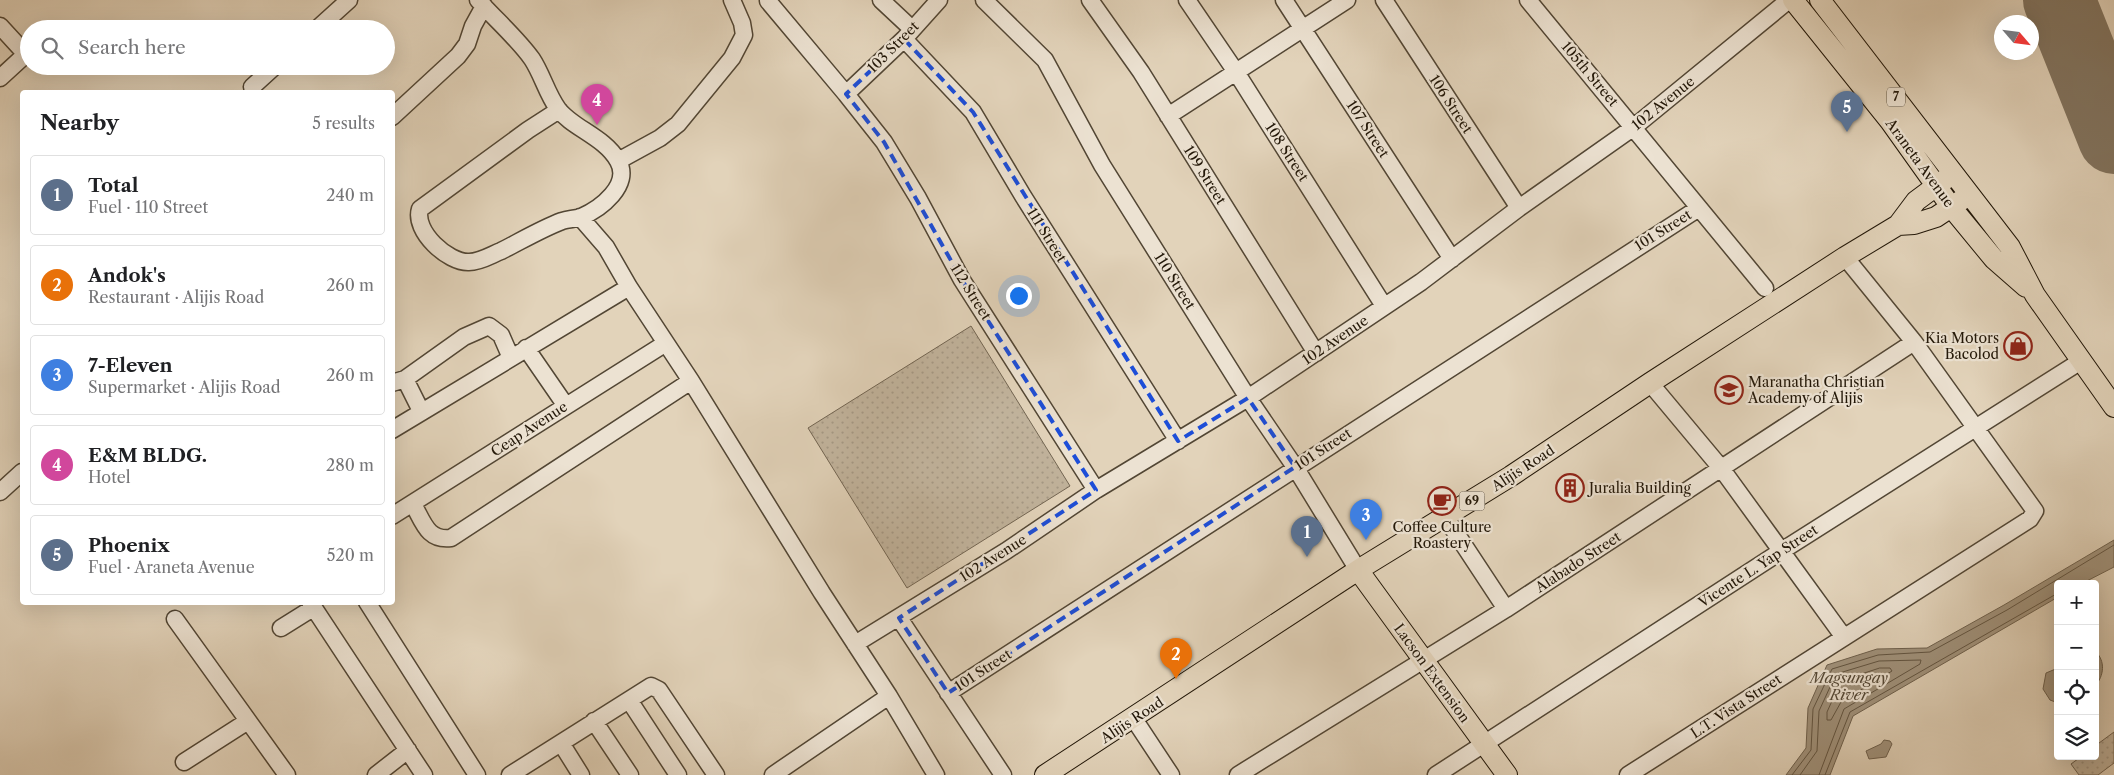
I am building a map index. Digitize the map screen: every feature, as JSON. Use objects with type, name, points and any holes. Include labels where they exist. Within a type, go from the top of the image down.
[{"type":"main road","name":"Araneta Avenue","points":[[1793,0],[1890,121],[1952,208],[1994,259],[2035,295]]},
{"type":"main road","name":"Araneta Avenue","points":[[1820,0],[2010,247],[2035,295],[2114,407]]},
{"type":"main road","name":"Alijis Road","points":[[1045,775],[1134,719],[1358,570],[1446,518],[1650,383],[1898,225],[1916,201],[1954,173]]},
{"type":"main road","name":"Alijis Road","points":[[1898,225],[1926,221],[1952,208],[1969,195]]},
{"type":"main road","name":"Lacson Extension","points":[[1358,570],[1507,775]]},
{"type":"street","points":[[327,20],[349,0]]},
{"type":"street","points":[[618,161],[660,138],[678,124],[732,58],[744,35],[742,23],[732,0]]},
{"type":"street","name":"111 Street","points":[[881,0],[974,112],[1023,196],[1178,441]]},
{"type":"street","name":"103 Street","points":[[846,94],[908,34],[939,0]]},
{"type":"street","name":"110 Street","points":[[984,0],[1044,60],[1102,165],[1248,398],[1295,467],[1358,570]]},
{"type":"street","name":"109 Street","points":[[1090,0],[1168,116],[1316,353]]},
{"type":"street","name":"108 Street","points":[[1187,0],[1236,72],[1384,306]]},
{"type":"street","name":"107 Street","points":[[1284,0],[1452,259]]},
{"type":"street","points":[[1168,116],[1347,0]]},
{"type":"street","name":"106 Street","points":[[1384,0],[1519,208]]},
{"type":"street","name":"105th Street","points":[[1528,0],[1766,288]]},
{"type":"street","name":"102 Avenue","points":[[855,644],[1096,490],[1248,398],[1316,353],[1452,259],[1519,208],[1634,127],[1789,0]]},
{"type":"street","name":"112 Street","points":[[768,1],[884,142],[918,198],[962,280],[1096,490]]},
{"type":"street","points":[[395,115],[458,56],[467,44],[481,3],[531,58],[559,110],[590,132],[618,161],[622,171],[618,185],[610,198],[600,207],[580,217],[563,221],[485,258],[469,262],[452,258],[443,250],[421,226],[418,215],[420,209],[559,110]]},
{"type":"street","points":[[0,26],[20,48]]},
{"type":"street","points":[[0,78],[20,60]]},
{"type":"street","points":[[252,87],[265,75]]},
{"type":"street","name":"101 Street","points":[[948,693],[1295,467],[1699,208]]},
{"type":"street","points":[[580,217],[606,247],[629,287],[691,381],[889,696],[936,775]]},
{"type":"street","points":[[1845,257],[1914,342],[1976,426]]},
{"type":"street","points":[[395,428],[629,287]]},
{"type":"street","points":[[421,411],[399,381],[448,346],[489,326],[502,335],[511,358]]},
{"type":"street","name":"Alabado Street","points":[[1238,775],[1506,609],[1914,342]]},
{"type":"street","name":"Ceap Avenue","points":[[395,514],[666,343]]},
{"type":"street","points":[[526,348],[566,406]]},
{"type":"street","name":"Vicente L. Yap Street","points":[[1436,775],[1976,426],[2081,361]]},
{"type":"street","points":[[413,504],[434,537],[440,539],[450,538],[691,381]]},
{"type":"street","points":[[1650,383],[1721,468],[1780,552],[1843,636]]},
{"type":"street","name":"L.T. Vista Street","points":[[1628,775],[1843,636],[1912,596],[2033,515],[2034,507],[1976,426]]},
{"type":"street","points":[[0,492],[20,474]]},
{"type":"street","points":[[1446,518],[1506,609]]},
{"type":"street","points":[[280,628],[311,605],[424,775]]},
{"type":"street","points":[[369,605],[473,773]]},
{"type":"street","points":[[898,618],[1003,775]]},
{"type":"street","points":[[175,619],[287,775]]},
{"type":"street","points":[[510,775],[530,770],[561,743],[651,686],[659,690],[716,775]]},
{"type":"street","points":[[773,775],[889,696]]},
{"type":"street","points":[[628,700],[678,775]]},
{"type":"street","points":[[1134,719],[1171,775]]},
{"type":"street","points":[[184,762],[248,721]]},
{"type":"street","points":[[594,721],[630,775]]},
{"type":"street","points":[[561,743],[581,775]]},
{"type":"street","points":[[376,775],[408,750]]},
{"type":"highlighted area","points":[[904,39],[973,112],[1178,441],[1248,398],[1295,467],[948,693],[899,618],[1096,490],[962,280],[884,142],[846,94]]},
{"type":"shaded area","points":[[971,326],[1070,486],[907,588],[808,428]]},
{"type":"shaded area","points":[[2114,732],[2114,763],[2098,775],[2079,775],[2071,764],[2076,760],[2099,760],[2099,743]]},
{"type":"water","name":"Magsungay River","points":[[2114,540],[2114,567],[2089,580],[2054,580],[2054,599],[1853,716],[1830,775],[1786,775],[1806,748],[1808,708],[1827,665],[1877,649],[1927,648]]},
{"type":"water","points":[[2099,655],[2102,664],[2099,680]]},
{"type":"water","points":[[2054,670],[2054,702],[2050,700],[2043,689],[2046,673]]},
{"type":"water","points":[[1884,740],[1890,741],[1892,744],[1886,757],[1869,759],[1866,751],[1881,744]]},
{"type":"runway","points":[[2059,0],[2114,138]]},
{"type":"place","name":"E&M BLDG.","points":[[597,125]]},
{"type":"place","name":"Phoenix","points":[[1847,132]]},
{"type":"place","name":"Kia Motors Bacolod","points":[[2018,346]]},
{"type":"place","name":"Maranatha Christian Academy of Alijis","points":[[1729,390]]},
{"type":"place","name":"Juralia Building","points":[[1570,488]]},
{"type":"place","name":"Coffee Culture Roastery","points":[[1442,501]]},
{"type":"place","name":"7-Eleven","points":[[1366,540]]},
{"type":"place","name":"Total","points":[[1307,557]]},
{"type":"place","name":"Andok's","points":[[1176,679]]}]
